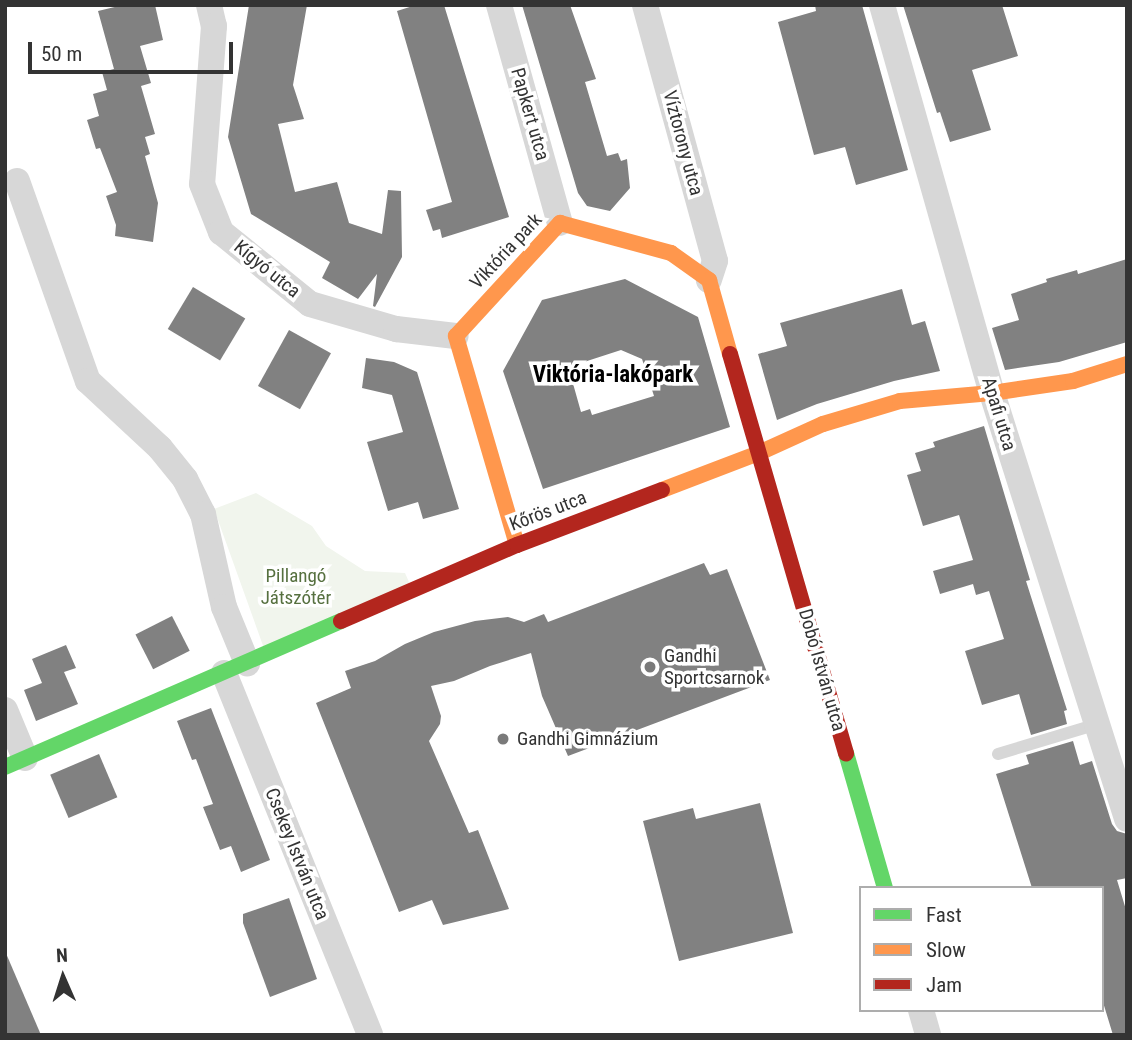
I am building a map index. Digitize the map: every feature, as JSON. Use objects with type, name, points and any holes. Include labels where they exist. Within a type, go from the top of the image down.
[{"type":"street","name":"Kígyó utca","points":[[209,5],[214,26],[202,184],[221,232],[310,304],[396,329],[456,336]]},
{"type":"street","name":"Papkert utca","points":[[499,5],[560,223]]},
{"type":"street","name":"Víztorony utca","points":[[645,5],[715,261],[709,280]]},
{"type":"street","name":"Apafi utca","points":[[882,5],[992,393],[1127,819]]},
{"type":"street","name":"Csekey István utca","points":[[17,181],[88,381],[160,448],[185,479],[203,514],[235,668],[370,1035]]},
{"type":"street","name":"Viktória park","points":[[456,336],[560,223],[671,253],[709,280]]},
{"type":"street","points":[[709,280],[759,453]]},
{"type":"street","points":[[456,336],[517,545]]},
{"type":"street","name":"Kőrös utca","points":[[15,763],[517,545],[759,453],[823,424],[900,401],[992,393],[1073,381],[1127,364]]},
{"type":"street","name":"Dobó István utca","points":[[759,453],[884,886]]},
{"type":"street","points":[[5,710],[15,763]]},
{"type":"street","points":[[921,1012],[928,1035]]},
{"type":"lane","points":[[998,754],[1099,724]]},
{"type":"green space","name":"Pillangó Játszótér","points":[[256,493],[312,526],[326,546],[365,571],[405,573],[413,591],[266,654],[214,509]]},
{"type":"building","points":[[123,5],[155,5],[163,40],[140,46],[151,83],[141,86],[155,134],[145,137],[150,154],[145,156],[158,203],[153,242],[115,236],[116,225],[106,196],[117,192],[100,148],[96,149],[87,120],[99,116],[93,94],[107,90],[102,72],[114,69],[98,11]]},
{"type":"building","points":[[249,5],[307,5],[293,85],[304,119],[278,124],[295,192],[337,182],[349,223],[382,234],[388,190],[401,191],[402,257],[375,307],[377,274],[358,299],[322,278],[330,262],[251,214],[228,137]]},
{"type":"building","points":[[416,5],[444,5],[509,217],[442,238],[440,229],[433,231],[426,210],[452,202],[397,11]]},
{"type":"building","points":[[522,5],[570,5],[596,79],[585,82],[607,156],[618,153],[621,161],[627,159],[630,188],[610,211],[587,206],[578,193]]},
{"type":"building","points":[[815,5],[862,5],[908,170],[856,185],[845,147],[814,155],[778,22],[816,11]]},
{"type":"building","points":[[903,5],[1002,5],[1018,56],[972,70],[991,130],[950,142],[940,112],[937,113]]},
{"type":"building","points":[[1127,259],[1127,342],[1059,362],[1005,370],[992,328],[1019,320],[1011,294],[1047,282],[1046,279],[1077,270],[1078,274]]},
{"type":"building","points":[[625,279],[698,317],[730,427],[543,489],[503,371],[542,300]],"holes":[[[621,350],[642,359],[654,396],[592,415],[590,409],[581,412],[572,380],[584,362]]]},
{"type":"building","points":[[193,287],[245,318],[220,360],[168,329]]},
{"type":"building","points":[[902,289],[912,325],[925,321],[940,371],[894,381],[817,404],[777,420],[758,354],[787,346],[780,323]]},
{"type":"building","points":[[289,330],[331,353],[300,409],[258,386]]},
{"type":"building","points":[[366,358],[394,362],[417,372],[459,509],[423,519],[418,502],[388,511],[367,442],[403,432],[392,395],[362,388]]},
{"type":"building","points":[[984,426],[1030,580],[1026,581],[1067,710],[1064,711],[1067,724],[1031,735],[1019,694],[982,705],[965,651],[1004,639],[989,591],[976,595],[973,584],[940,594],[933,571],[973,560],[959,515],[923,526],[907,475],[921,471],[915,453],[935,447],[933,442]]},
{"type":"building","points":[[704,563],[710,575],[727,569],[770,680],[568,756],[542,696],[531,653],[454,681],[431,686],[441,716],[440,724],[429,741],[469,833],[478,830],[509,909],[443,925],[432,900],[399,912],[316,703],[351,688],[345,671],[375,661],[434,632],[475,621],[508,617],[524,622],[544,614],[548,622]]},
{"type":"building","points":[[172,616],[190,651],[153,669],[135,635]]},
{"type":"building","points":[[66,645],[76,668],[64,672],[78,704],[36,721],[24,690],[42,683],[32,659]]},
{"type":"building","points":[[211,708],[270,860],[241,872],[231,846],[220,850],[203,807],[213,804],[196,759],[192,760],[177,721]]},
{"type":"building","points":[[1073,741],[1080,765],[1092,761],[1112,824],[1117,831],[1127,834],[1127,878],[1117,880],[1127,913],[1127,1035],[1113,1035],[1104,1006],[1104,886],[1031,886],[996,774],[1029,764],[1026,755]]},
{"type":"building","points":[[99,754],[117,797],[69,818],[50,775]]},
{"type":"building","points":[[760,803],[793,933],[679,961],[643,821],[693,808],[696,819]]},
{"type":"building","points":[[289,898],[317,979],[270,997],[243,923],[243,914]]},
{"type":"building","points":[[5,951],[41,1035],[5,1035]]},
{"type":"traffic: fast","points":[[5,767],[341,621]]},
{"type":"traffic: fast","points":[[846,753],[884,886]]},
{"type":"traffic: slow","points":[[517,545],[456,336],[560,223],[671,253],[709,280],[730,354]]},
{"type":"traffic: slow","points":[[662,490],[759,453],[823,424],[900,401],[992,393],[1073,381],[1127,364]]},
{"type":"traffic: jam","points":[[730,354],[846,753]]},
{"type":"traffic: jam","points":[[341,621],[517,545],[662,490]]},
{"type":"place","name":"Gandhi Sportcsarnok","points":[[650,667]]},
{"type":"place","name":"Gandhi Gimnázium","points":[[503,739]]},
{"type":"district","name":"Viktória-lakópark","points":[[613,375]]}]
